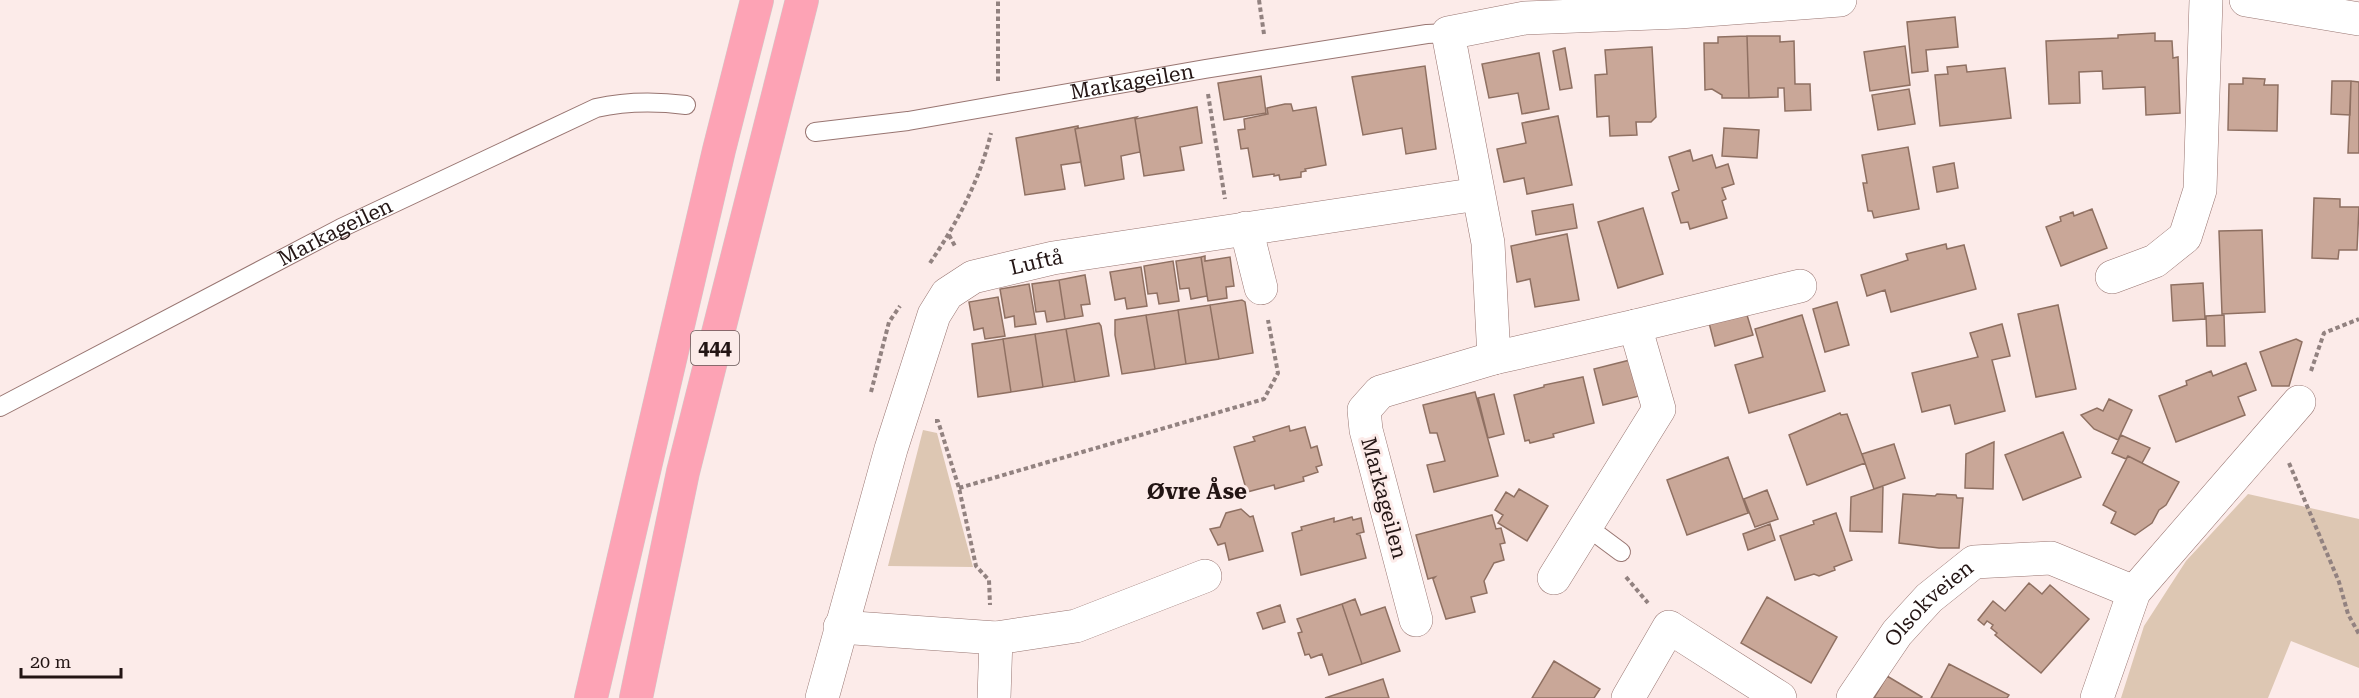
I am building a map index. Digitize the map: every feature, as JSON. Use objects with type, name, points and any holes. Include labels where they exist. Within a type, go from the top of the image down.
[{"type":"highway","name":"444","points":[[591,698],[716,161],[757,0]]},
{"type":"highway","name":"444","points":[[636,698],[683,472],[802,0]]},
{"type":"street","name":"Markageilen","points":[[1448,33],[1525,18],[1644,7],[1840,0]]},
{"type":"street","points":[[2112,277],[2155,261],[2185,237],[2200,190],[2206,0]]},
{"type":"street","points":[[2246,0],[2359,18]]},
{"type":"street","points":[[1448,33],[1488,243],[1494,358]]},
{"type":"street","name":"Luftå","points":[[822,698],[902,412],[934,315],[946,294],[973,277],[1053,258],[1478,194]]},
{"type":"street","points":[[1238,229],[1261,288]]},
{"type":"street","name":"Markageilen","points":[[1416,620],[1366,430],[1364,410],[1380,392],[1494,358],[1800,286]]},
{"type":"street","points":[[1554,578],[1659,409],[1635,326]]},
{"type":"street","points":[[2097,698],[2134,592],[2299,402]]},
{"type":"street","name":"Olsokveien","points":[[1854,698],[1897,633],[1929,598],[1974,562],[2051,558],[2134,592]]},
{"type":"street","points":[[840,627],[993,638],[1077,626],[1205,576]]},
{"type":"street","points":[[1628,698],[1669,627],[1780,698]]},
{"type":"street","points":[[993,638],[994,698]]},
{"type":"lane","name":"Markageilen","points":[[815,132],[908,121],[1269,58],[1427,34],[1448,33]]},
{"type":"lane","name":"Markageilen","points":[[0,407],[341,228],[596,108],[656,101],[686,105]]},
{"type":"lane","points":[[1586,526],[1621,552]]},
{"type":"path","points":[[1259,0],[1269,58]]},
{"type":"path","points":[[1205,69],[1238,229]]},
{"type":"path","points":[[959,488],[1264,399],[1278,373],[1261,288]]},
{"type":"path","points":[[2299,402],[2324,333],[2359,319]]},
{"type":"path","points":[[902,412],[938,422],[959,488],[976,566],[989,580],[993,638]]},
{"type":"path","points":[[2269,435],[2289,462],[2339,582],[2348,614],[2359,634]]},
{"type":"path","points":[[1621,552],[1626,576],[1669,627]]},
{"type":"shaded area","points":[[923,430],[937,433],[973,567],[888,566]]},
{"type":"shaded area","points":[[2248,494],[2359,519],[2359,668],[2291,641],[2268,698],[2121,698],[2144,626],[2186,561]]},
{"type":"building","points":[[1955,17],[1958,47],[1926,50],[1928,71],[1912,73],[1907,22]]},
{"type":"building","points":[[2155,33],[2155,41],[2172,41],[2173,58],[2178,57],[2180,113],[2146,115],[2145,87],[2103,89],[2102,71],[2079,72],[2080,103],[2049,104],[2046,41],[2118,38],[2118,35]]},
{"type":"building","points":[[1747,36],[1749,98],[1722,98],[1722,95],[1712,89],[1705,90],[1704,43],[1718,43],[1718,37]]},
{"type":"building","points":[[1747,36],[1780,36],[1780,42],[1794,41],[1795,84],[1810,84],[1811,110],[1785,111],[1784,88],[1778,88],[1778,97],[1749,98]]},
{"type":"building","points":[[1905,46],[1910,85],[1870,91],[1864,52]]},
{"type":"building","points":[[1652,47],[1656,117],[1651,122],[1636,122],[1637,135],[1610,136],[1609,116],[1597,117],[1595,75],[1607,74],[1605,50]]},
{"type":"building","points":[[1565,48],[1572,88],[1560,90],[1553,51]]},
{"type":"building","points":[[1539,53],[1549,109],[1522,114],[1518,93],[1489,98],[1482,64]]},
{"type":"building","points":[[1966,65],[1967,72],[2005,68],[2011,118],[1940,126],[1935,75],[1948,74],[1947,67]]},
{"type":"building","points":[[1425,66],[1436,149],[1406,154],[1402,128],[1363,135],[1352,77]]},
{"type":"building","points":[[1261,76],[1266,113],[1224,120],[1218,83]]},
{"type":"building","points":[[2243,78],[2265,79],[2264,85],[2278,85],[2277,131],[2228,130],[2229,84],[2243,84]]},
{"type":"building","points":[[2332,81],[2351,81],[2350,115],[2331,114]]},
{"type":"building","points":[[2351,81],[2359,82],[2359,153],[2348,153]]},
{"type":"building","points":[[1909,89],[1915,124],[1878,130],[1872,95]]},
{"type":"building","points":[[1291,104],[1293,111],[1316,107],[1326,165],[1305,169],[1306,171],[1301,172],[1301,177],[1280,180],[1279,175],[1274,176],[1274,174],[1253,177],[1248,148],[1241,149],[1238,130],[1245,129],[1244,119],[1268,114],[1267,108]]},
{"type":"building","points":[[1197,107],[1202,143],[1180,147],[1184,170],[1144,176],[1135,119]]},
{"type":"building","points":[[1558,116],[1572,185],[1527,194],[1524,178],[1504,182],[1497,149],[1526,143],[1522,123]]},
{"type":"building","points":[[1137,117],[1135,119],[1140,152],[1121,156],[1124,179],[1085,186],[1075,129]]},
{"type":"building","points":[[1078,126],[1075,129],[1081,162],[1061,165],[1065,189],[1025,195],[1016,138]]},
{"type":"building","points":[[1724,128],[1759,130],[1757,158],[1722,156]]},
{"type":"building","points":[[1908,147],[1919,209],[1874,218],[1872,211],[1868,211],[1863,183],[1867,183],[1862,155]]},
{"type":"building","points":[[1690,150],[1693,161],[1712,155],[1716,168],[1728,164],[1734,184],[1722,188],[1726,199],[1722,201],[1727,218],[1690,229],[1688,222],[1681,223],[1672,193],[1679,190],[1669,157]]},
{"type":"building","points":[[1954,163],[1958,188],[1937,192],[1933,167]]},
{"type":"building","points":[[2314,198],[2340,199],[2340,207],[2359,207],[2357,250],[2339,250],[2338,259],[2312,258]]},
{"type":"building","points":[[1573,204],[1577,228],[1536,235],[1532,211]]},
{"type":"building","points":[[1643,208],[1663,274],[1618,288],[1598,222]]},
{"type":"building","points":[[2092,209],[2107,248],[2061,266],[2046,227],[2061,221],[2060,217],[2073,212],[2074,216]]},
{"type":"building","points":[[2262,230],[2265,312],[2222,314],[2219,231]]},
{"type":"building","points":[[1567,234],[1579,300],[1535,307],[1530,279],[1517,282],[1511,246]]},
{"type":"building","points":[[1946,244],[1947,249],[1964,245],[1976,289],[1891,312],[1885,290],[1867,296],[1861,275],[1908,260],[1906,254]]},
{"type":"building","points":[[1205,256],[1205,261],[1230,257],[1234,286],[1226,287],[1227,298],[1208,301],[1201,257]]},
{"type":"building","points":[[1201,257],[1207,296],[1191,299],[1189,288],[1180,289],[1176,261]]},
{"type":"building","points":[[1173,261],[1179,301],[1159,304],[1157,293],[1148,294],[1144,266]]},
{"type":"building","points":[[1141,267],[1147,306],[1127,309],[1125,298],[1115,300],[1110,272]]},
{"type":"building","points":[[1085,275],[1090,304],[1081,305],[1083,316],[1065,319],[1059,280]]},
{"type":"building","points":[[1059,280],[1065,319],[1047,322],[1045,311],[1036,312],[1032,284]]},
{"type":"building","points":[[2203,283],[2205,319],[2173,321],[2171,285]]},
{"type":"building","points":[[1029,284],[1036,324],[1015,327],[1014,316],[1005,318],[1000,289]]},
{"type":"building","points":[[998,297],[1005,336],[985,339],[983,328],[974,330],[969,302]]},
{"type":"building","points":[[1242,300],[1245,302],[1253,353],[1219,359],[1210,305]]},
{"type":"building","points":[[1837,302],[1849,345],[1825,352],[1813,309]]},
{"type":"building","points":[[1210,305],[1219,359],[1186,364],[1178,310]]},
{"type":"building","points":[[1744,305],[1753,335],[1715,346],[1707,315]]},
{"type":"building","points":[[2058,305],[2076,389],[2036,397],[2018,314]]},
{"type":"building","points":[[1178,310],[1186,364],[1155,369],[1146,315]]},
{"type":"building","points":[[1146,315],[1155,369],[1122,374],[1115,335],[1115,320]]},
{"type":"building","points":[[1802,315],[1825,391],[1749,413],[1735,365],[1763,357],[1755,329]]},
{"type":"building","points":[[2224,315],[2225,346],[2207,346],[2206,316]]},
{"type":"building","points":[[1099,323],[1109,376],[1075,382],[1066,329]]},
{"type":"building","points":[[2002,324],[2010,356],[1992,360],[2005,411],[1955,424],[1950,405],[1922,412],[1912,373],[1978,357],[1970,333]]},
{"type":"building","points":[[1066,329],[1075,382],[1043,387],[1035,334]]},
{"type":"building","points":[[1035,334],[1043,387],[1011,392],[1003,339]]},
{"type":"building","points":[[1003,339],[1011,392],[978,397],[972,344]]},
{"type":"building","points":[[2296,339],[2302,342],[2289,386],[2272,386],[2260,352]]},
{"type":"building","points":[[1630,360],[1639,396],[1603,405],[1594,369]]},
{"type":"building","points":[[2246,363],[2256,390],[2238,397],[2245,415],[2176,442],[2159,396],[2187,385],[2186,381],[2211,371],[2213,376]]},
{"type":"building","points":[[1583,377],[1594,423],[1553,434],[1554,437],[1530,443],[1529,440],[1525,441],[1514,395],[1544,387],[1544,385]]},
{"type":"building","points":[[1475,392],[1498,476],[1434,492],[1427,465],[1445,461],[1437,433],[1430,433],[1423,405]]},
{"type":"building","points":[[1494,394],[1504,434],[1488,438],[1478,398]]},
{"type":"building","points":[[2109,399],[2132,410],[2118,440],[2094,429],[2081,415],[2097,408],[2103,411]]},
{"type":"building","points":[[1840,413],[1841,415],[1847,414],[1865,463],[1807,485],[1789,435]]},
{"type":"building","points":[[1289,426],[1290,431],[1305,427],[1311,448],[1317,446],[1322,465],[1316,467],[1318,472],[1303,477],[1304,481],[1275,489],[1274,485],[1247,492],[1234,447],[1255,441],[1253,437]]},
{"type":"building","points":[[2063,432],[2081,477],[2023,500],[2005,455]]},
{"type":"building","points":[[2121,435],[2150,448],[2142,463],[2128,456],[2126,459],[2112,453]]},
{"type":"building","points":[[1994,442],[1993,489],[1965,488],[1966,454]]},
{"type":"building","points":[[1894,444],[1905,478],[1874,489],[1862,454]]},
{"type":"building","points":[[2128,456],[2179,482],[2152,523],[2135,535],[2111,523],[2116,512],[2103,505]]},
{"type":"building","points":[[1728,457],[1748,513],[1687,535],[1667,480]]},
{"type":"building","points":[[1883,486],[1882,532],[1850,531],[1851,497]]},
{"type":"building","points":[[1519,489],[1548,506],[1527,541],[1498,523],[1503,515],[1495,510],[1506,492],[1514,497]]},
{"type":"building","points":[[1767,490],[1778,519],[1755,527],[1744,499]]},
{"type":"building","points":[[1903,494],[1956,495],[1957,498],[1963,498],[1959,548],[1899,543]]},
{"type":"building","points":[[1241,509],[1250,517],[1253,516],[1263,551],[1229,560],[1225,543],[1218,545],[1210,529],[1220,527],[1226,513]]},
{"type":"building","points":[[1836,513],[1852,560],[1819,576],[1814,574],[1795,580],[1780,536],[1814,524],[1813,521]]},
{"type":"building","points":[[1492,515],[1496,529],[1501,528],[1505,543],[1500,544],[1504,560],[1494,563],[1484,581],[1487,593],[1471,597],[1475,612],[1446,619],[1433,579],[1435,577],[1428,579],[1416,535]]},
{"type":"building","points":[[1352,517],[1353,520],[1361,518],[1364,532],[1356,534],[1360,535],[1366,558],[1301,575],[1292,533],[1302,530],[1301,527],[1334,518],[1334,522]]},
{"type":"building","points":[[1770,524],[1775,540],[1748,550],[1743,534]]},
{"type":"building","points":[[2029,583],[2042,594],[2050,585],[2089,619],[2041,673],[1995,635],[1997,633],[1991,628],[1993,625],[1987,621],[1984,625],[1978,620],[1993,601],[2005,611]]},
{"type":"building","points":[[1767,597],[1837,637],[1811,683],[1741,643]]},
{"type":"building","points":[[1355,599],[1361,615],[1385,607],[1400,651],[1362,664],[1342,604]]},
{"type":"building","points":[[1342,604],[1362,664],[1329,675],[1322,654],[1311,658],[1309,654],[1305,655],[1298,633],[1302,632],[1297,619]]},
{"type":"building","points":[[1280,605],[1285,622],[1263,629],[1257,613]]},
{"type":"building","points":[[1554,661],[1600,689],[1594,698],[1532,698]]},
{"type":"building","points":[[1949,664],[2009,695],[2007,698],[1931,698]]},
{"type":"building","points":[[1887,676],[1922,697],[1874,698]]},
{"type":"building","points":[[1383,679],[1389,698],[1325,698]]},
{"type":"district","name":"Øvre Åse","points":[[1197,491]]}]
